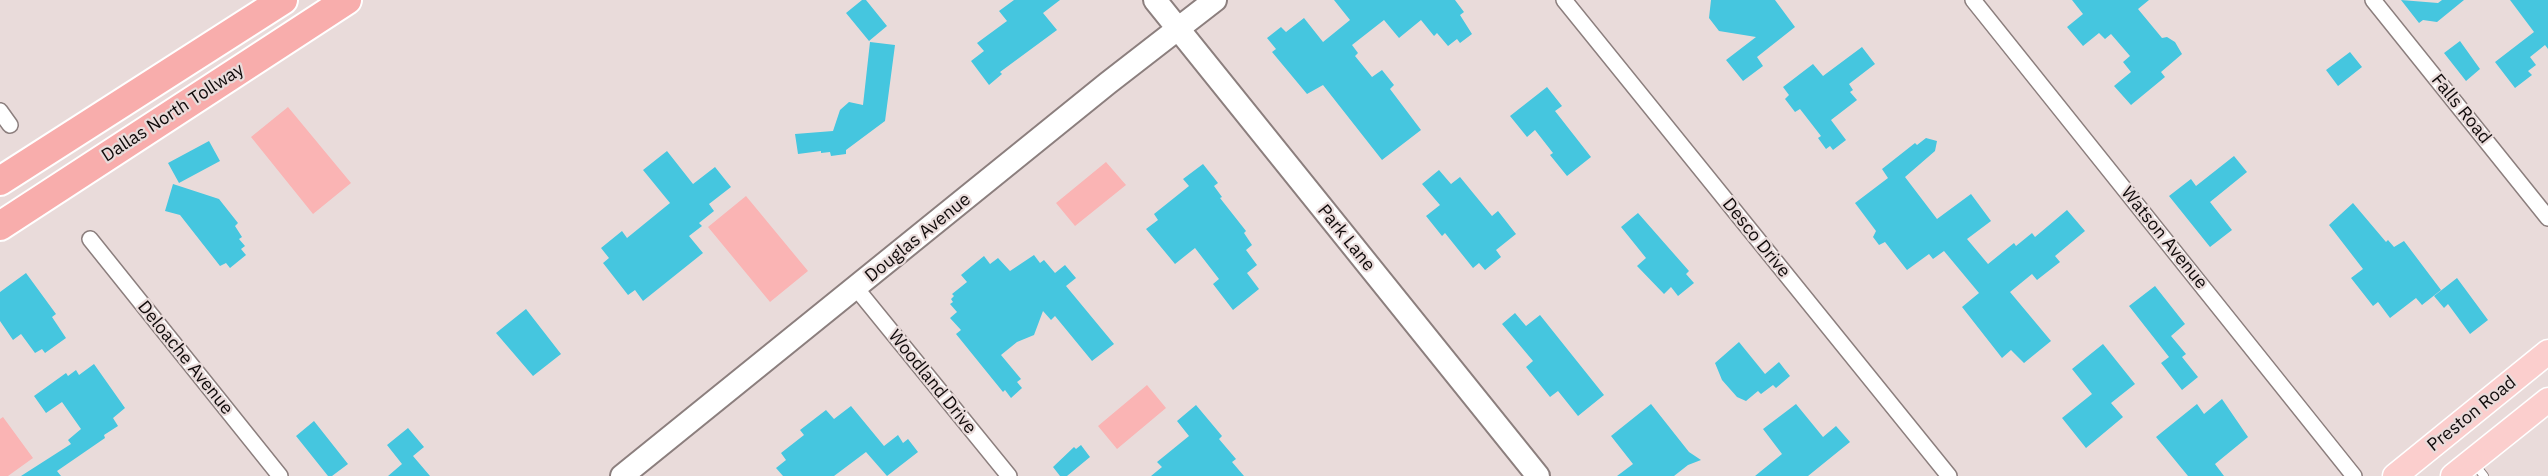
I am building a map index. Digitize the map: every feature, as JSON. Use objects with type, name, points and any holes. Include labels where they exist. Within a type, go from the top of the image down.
[{"type":"highway","name":"Dallas North Tollway","points":[[0,181],[283,0]]},
{"type":"highway","name":"Dallas North Tollway","points":[[0,226],[347,0]]},
{"type":"main road","name":"Preston Road","points":[[2395,476],[2548,352]]},
{"type":"main road","name":"Preston Road","points":[[2470,471],[2548,400]]},
{"type":"street","name":"Park Lane","points":[[1155,0],[1538,476]]},
{"type":"street","name":"Douglas Avenue","points":[[622,476],[1108,83],[1215,0]]},
{"type":"street","name":"Desco Drive","points":[[1563,0],[1948,476]]},
{"type":"street","name":"Watson Avenue","points":[[1973,0],[2354,476]]},
{"type":"street","name":"Falls Road","points":[[2373,0],[2548,218]]},
{"type":"street","points":[[0,111],[10,125]]},
{"type":"street","name":"Deloache Avenue","points":[[90,239],[280,476]]},
{"type":"street","name":"Woodland Drive","points":[[856,288],[1009,476]]},
{"type":"shaded area","points":[[288,107],[351,183],[313,214],[251,137]]},
{"type":"shaded area","points":[[1106,162],[1126,185],[1075,226],[1056,203]]},
{"type":"shaded area","points":[[746,196],[808,271],[770,302],[708,227]]},
{"type":"shaded area","points":[[1147,385],[1166,408],[1117,449],[1098,426]]},
{"type":"shaded area","points":[[3,417],[33,458],[8,476],[0,476],[0,419]]},
{"type":"building","points":[[862,0],[866,0],[887,26],[869,41],[846,13]]},
{"type":"building","points":[[1014,0],[1060,0],[1043,13],[1057,30],[1000,72],[1002,74],[989,85],[971,61],[984,51],[977,43],[1007,21],[999,11]]},
{"type":"building","points":[[1334,0],[1455,0],[1464,12],[1460,15],[1472,34],[1460,43],[1457,39],[1448,46],[1437,33],[1434,36],[1421,20],[1399,38],[1384,20],[1352,45],[1358,53],[1355,56],[1372,77],[1382,70],[1394,85],[1390,89],[1421,130],[1382,160],[1323,85],[1307,94],[1272,52],[1276,49],[1267,38],[1281,27],[1286,32],[1304,18],[1323,42],[1350,20]]},
{"type":"building","points":[[1711,0],[1775,0],[1795,27],[1757,57],[1763,66],[1743,81],[1726,60],[1756,37],[1719,31],[1709,18]]},
{"type":"building","points":[[2072,0],[2149,0],[2138,9],[2162,38],[2167,37],[2175,42],[2182,54],[2161,72],[2165,77],[2131,105],[2114,86],[2131,72],[2123,62],[2130,56],[2111,34],[2105,39],[2099,33],[2083,46],[2067,27],[2083,14]]},
{"type":"building","points":[[2401,0],[2438,3],[2442,0],[2464,0],[2437,22],[2423,20],[2419,23]]},
{"type":"building","points":[[2510,0],[2548,0],[2548,49],[2545,45],[2530,57],[2536,65],[2528,71],[2532,75],[2515,88],[2495,62],[2534,32]]},
{"type":"building","points":[[2460,41],[2480,69],[2466,81],[2444,53]]},
{"type":"building","points":[[870,42],[895,45],[885,121],[846,150],[846,154],[831,156],[830,152],[821,153],[821,151],[798,154],[795,134],[833,131],[840,110],[849,102],[863,105]]},
{"type":"building","points":[[1862,47],[1875,64],[1849,84],[1853,90],[1850,92],[1857,100],[1831,120],[1846,140],[1833,150],[1830,146],[1826,149],[1818,138],[1821,136],[1800,109],[1795,112],[1785,99],[1789,95],[1783,87],[1813,64],[1823,76]]},
{"type":"building","points":[[2350,52],[2362,67],[2338,86],[2326,70]]},
{"type":"building","points":[[1547,87],[1562,106],[1555,111],[1591,157],[1567,176],[1550,155],[1553,153],[1535,130],[1527,137],[1510,116]]},
{"type":"building","points":[[1926,138],[1937,141],[1935,151],[1905,177],[1937,219],[1971,194],[1991,221],[1967,239],[1988,264],[2014,243],[2016,246],[2032,233],[2035,237],[2067,210],[2085,231],[2055,256],[2060,262],[2037,280],[2032,274],[2010,292],[2051,341],[2024,363],[2011,350],[2002,358],[1962,307],[1979,293],[1944,251],[1933,259],[1929,254],[1907,270],[1885,242],[1879,245],[1873,237],[1876,231],[1855,203],[1888,178],[1882,169],[1915,143],[1917,145]]},
{"type":"building","points":[[209,141],[220,161],[179,183],[168,163]]},
{"type":"building","points":[[667,151],[693,184],[715,167],[731,187],[709,204],[714,211],[699,223],[702,226],[689,236],[703,253],[643,301],[635,290],[628,295],[603,263],[609,258],[601,248],[622,231],[627,238],[670,203],[643,170]]},
{"type":"building","points":[[2234,156],[2247,172],[2210,202],[2232,230],[2210,247],[2169,196],[2191,179],[2196,186]]},
{"type":"building","points":[[1203,164],[1218,183],[1214,186],[1222,197],[1220,198],[1246,231],[1244,233],[1252,245],[1246,250],[1257,265],[1247,273],[1259,289],[1233,310],[1213,284],[1219,279],[1195,248],[1175,264],[1146,229],[1158,220],[1154,214],[1189,186],[1183,179]]},
{"type":"building","points":[[1439,170],[1451,184],[1460,177],[1492,216],[1498,211],[1516,234],[1496,250],[1501,257],[1485,270],[1479,263],[1473,268],[1445,233],[1442,236],[1426,216],[1440,205],[1422,184]]},
{"type":"building","points":[[173,184],[219,199],[238,223],[235,226],[242,237],[239,239],[245,246],[241,249],[246,255],[230,268],[226,263],[220,266],[180,215],[165,211]]},
{"type":"building","points":[[2353,203],[2386,242],[2388,240],[2394,247],[2404,241],[2441,290],[2422,305],[2416,298],[2390,318],[2378,302],[2373,306],[2351,278],[2363,269],[2329,225]]},
{"type":"building","points":[[1638,213],[1689,271],[1686,274],[1694,283],[1678,296],[1671,287],[1664,294],[1637,266],[1646,258],[1621,227]]},
{"type":"building","points":[[1034,255],[1040,263],[1044,260],[1055,273],[1065,265],[1076,278],[1066,286],[1114,344],[1092,361],[1055,316],[1051,320],[1043,311],[1034,335],[1017,342],[1001,355],[1021,379],[1017,382],[1022,388],[1011,398],[1005,390],[1003,392],[956,334],[961,330],[950,318],[957,312],[950,304],[953,302],[952,294],[967,282],[961,275],[984,256],[990,264],[998,258],[1010,271]]},
{"type":"building","points":[[26,273],[56,314],[52,317],[66,338],[45,353],[42,349],[35,353],[21,334],[13,340],[0,321],[0,292]]},
{"type":"building","points":[[2457,278],[2488,320],[2470,334],[2448,304],[2444,308],[2434,296]]},
{"type":"building","points":[[2155,286],[2185,324],[2171,336],[2186,354],[2182,357],[2198,377],[2182,390],[2161,363],[2169,357],[2129,306]]},
{"type":"building","points":[[526,309],[561,354],[533,376],[496,333]]},
{"type":"building","points":[[1515,313],[1526,326],[1540,315],[1604,395],[1578,416],[1558,391],[1550,397],[1526,367],[1533,361],[1502,324]]},
{"type":"building","points":[[1739,342],[1765,374],[1779,362],[1790,376],[1776,388],[1773,385],[1761,394],[1758,391],[1746,401],[1737,397],[1722,380],[1715,363]]},
{"type":"building","points":[[2103,344],[2135,384],[2111,403],[2123,417],[2086,448],[2062,418],[2092,394],[2072,369]]},
{"type":"building","points":[[94,364],[125,408],[113,418],[118,426],[104,435],[105,438],[57,471],[61,476],[21,476],[71,444],[68,440],[81,429],[62,402],[46,413],[34,396],[66,373],[68,376],[76,370],[79,375]]},
{"type":"building","points":[[2222,399],[2248,437],[2215,464],[2224,476],[2188,476],[2156,437],[2197,404],[2204,414]]},
{"type":"building","points":[[1651,404],[1689,452],[1701,460],[1688,465],[1674,476],[1617,476],[1633,464],[1611,436]]},
{"type":"building","points":[[1796,404],[1823,437],[1836,426],[1850,442],[1808,476],[1755,476],[1782,454],[1763,429]]},
{"type":"building","points":[[1196,405],[1222,436],[1219,439],[1236,459],[1232,462],[1244,476],[1151,476],[1162,467],[1157,462],[1189,436],[1177,421]]},
{"type":"building","points":[[851,406],[884,446],[898,435],[903,443],[908,439],[918,452],[887,476],[866,452],[834,476],[783,476],[776,468],[786,460],[781,453],[804,435],[800,430],[826,410],[834,419]]},
{"type":"building","points":[[314,421],[348,464],[332,476],[328,476],[296,436]]},
{"type":"building","points":[[408,428],[424,447],[413,456],[430,476],[388,476],[402,464],[387,445]]},
{"type":"building","points":[[1081,445],[1090,457],[1067,476],[1060,476],[1053,467],[1074,447],[1076,449]]}]
